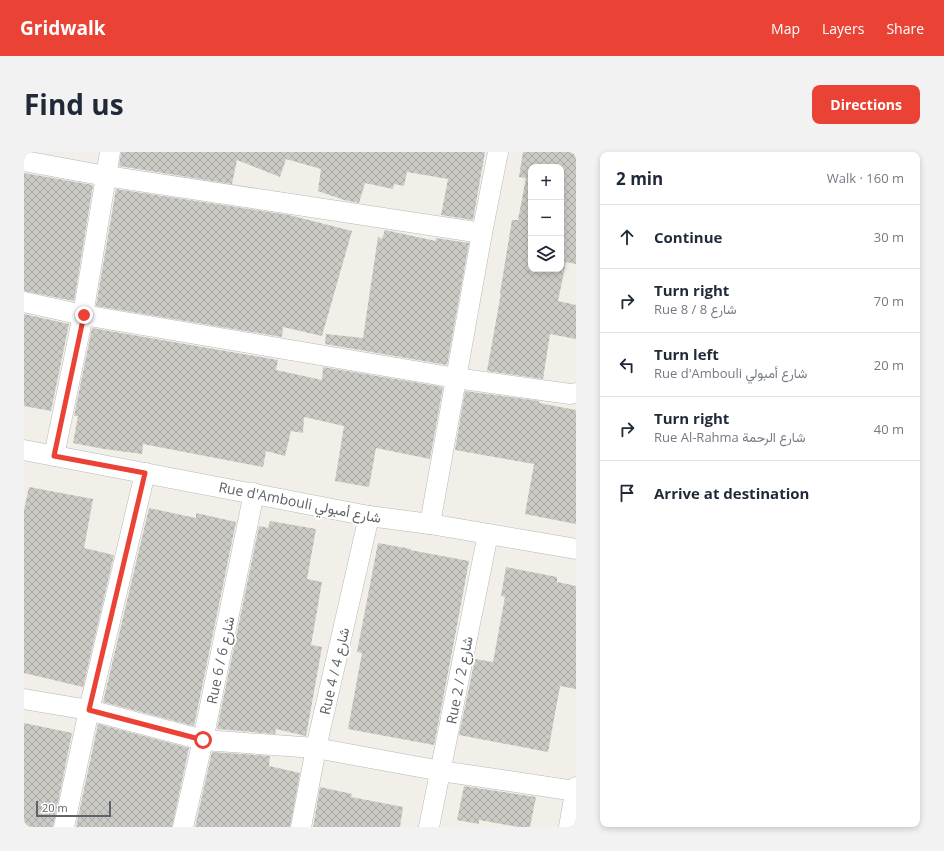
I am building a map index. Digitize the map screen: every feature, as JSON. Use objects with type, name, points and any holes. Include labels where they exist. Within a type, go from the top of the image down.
[{"type":"street","points":[[54,456],[84,315],[110,152]]},
{"type":"street","points":[[430,524],[498,152]]},
{"type":"street","points":[[24,161],[106,176],[482,233]]},
{"type":"street","points":[[24,302],[84,315],[456,378],[576,394]]},
{"type":"street","name":"Rue d'Ambouli شارع أمبولي","points":[[24,450],[370,516],[430,524],[576,549]]},
{"type":"street","points":[[64,827],[89,710],[145,473]]},
{"type":"street","name":"Rue 6 / شارع 6","points":[[183,827],[203,740],[254,493]]},
{"type":"street","name":"Rue 4 / شارع 4","points":[[301,827],[316,748],[370,516]]},
{"type":"street","name":"Rue 2 / شارع 2","points":[[430,827],[488,534]]},
{"type":"street","points":[[24,699],[89,710],[203,740],[316,748],[441,772],[576,790],[570,827]]},
{"type":"building","points":[[121,152],[485,152],[473,220],[441,215],[448,179],[407,172],[404,186],[394,184],[393,189],[365,183],[359,203],[344,200],[318,191],[321,169],[286,159],[280,177],[237,160],[232,184],[119,166]]},
{"type":"building","points":[[523,152],[576,152],[576,264],[566,262],[564,272],[564,164],[528,164],[528,272],[564,272],[558,301],[576,305],[576,339],[550,334],[543,379],[487,371],[512,220],[518,220],[526,178],[519,177]]},
{"type":"building","points":[[24,173],[93,185],[74,301],[24,291]]},
{"type":"building","points":[[116,189],[289,215],[352,231],[322,336],[283,327],[282,337],[96,306]]},
{"type":"building","points":[[385,230],[436,241],[436,238],[469,243],[447,365],[325,344],[326,334],[363,338],[378,237],[382,239]]},
{"type":"building","points":[[24,314],[69,324],[51,411],[24,406]]},
{"type":"building","points":[[92,328],[278,360],[276,370],[322,380],[323,367],[443,387],[430,459],[376,448],[369,487],[335,481],[344,426],[304,417],[303,433],[291,431],[285,456],[266,451],[263,467],[143,444],[142,454],[73,443],[78,416],[74,416]]},
{"type":"building","points":[[465,391],[539,401],[539,403],[576,410],[576,524],[525,514],[534,464],[455,450]]},
{"type":"building","points":[[29,487],[93,499],[84,548],[114,555],[83,687],[24,673],[24,510]]},
{"type":"building","points":[[149,508],[196,518],[196,513],[236,522],[194,726],[103,702]]},
{"type":"building","points":[[270,521],[316,529],[307,579],[322,582],[311,645],[322,647],[306,736],[276,729],[275,734],[217,729],[259,526],[268,528]]},
{"type":"building","points":[[378,543],[469,561],[434,745],[348,729],[362,653],[357,652]]},
{"type":"building","points":[[506,567],[557,577],[557,582],[576,586],[576,689],[560,686],[548,752],[459,735],[475,659],[493,662],[505,597],[501,596]]},
{"type":"building","points":[[24,723],[72,733],[53,827],[24,827]]},
{"type":"building","points":[[98,724],[189,748],[172,827],[76,827]]},
{"type":"building","points":[[212,752],[270,756],[269,766],[300,773],[290,827],[195,827]]},
{"type":"building","points":[[464,786],[536,797],[530,827],[519,827],[479,820],[479,824],[457,820]]},
{"type":"building","points":[[320,787],[352,794],[351,797],[403,807],[400,827],[313,827]]},
{"type":"route","points":[[84,315],[54,456],[145,473],[89,710],[203,740]]}]
